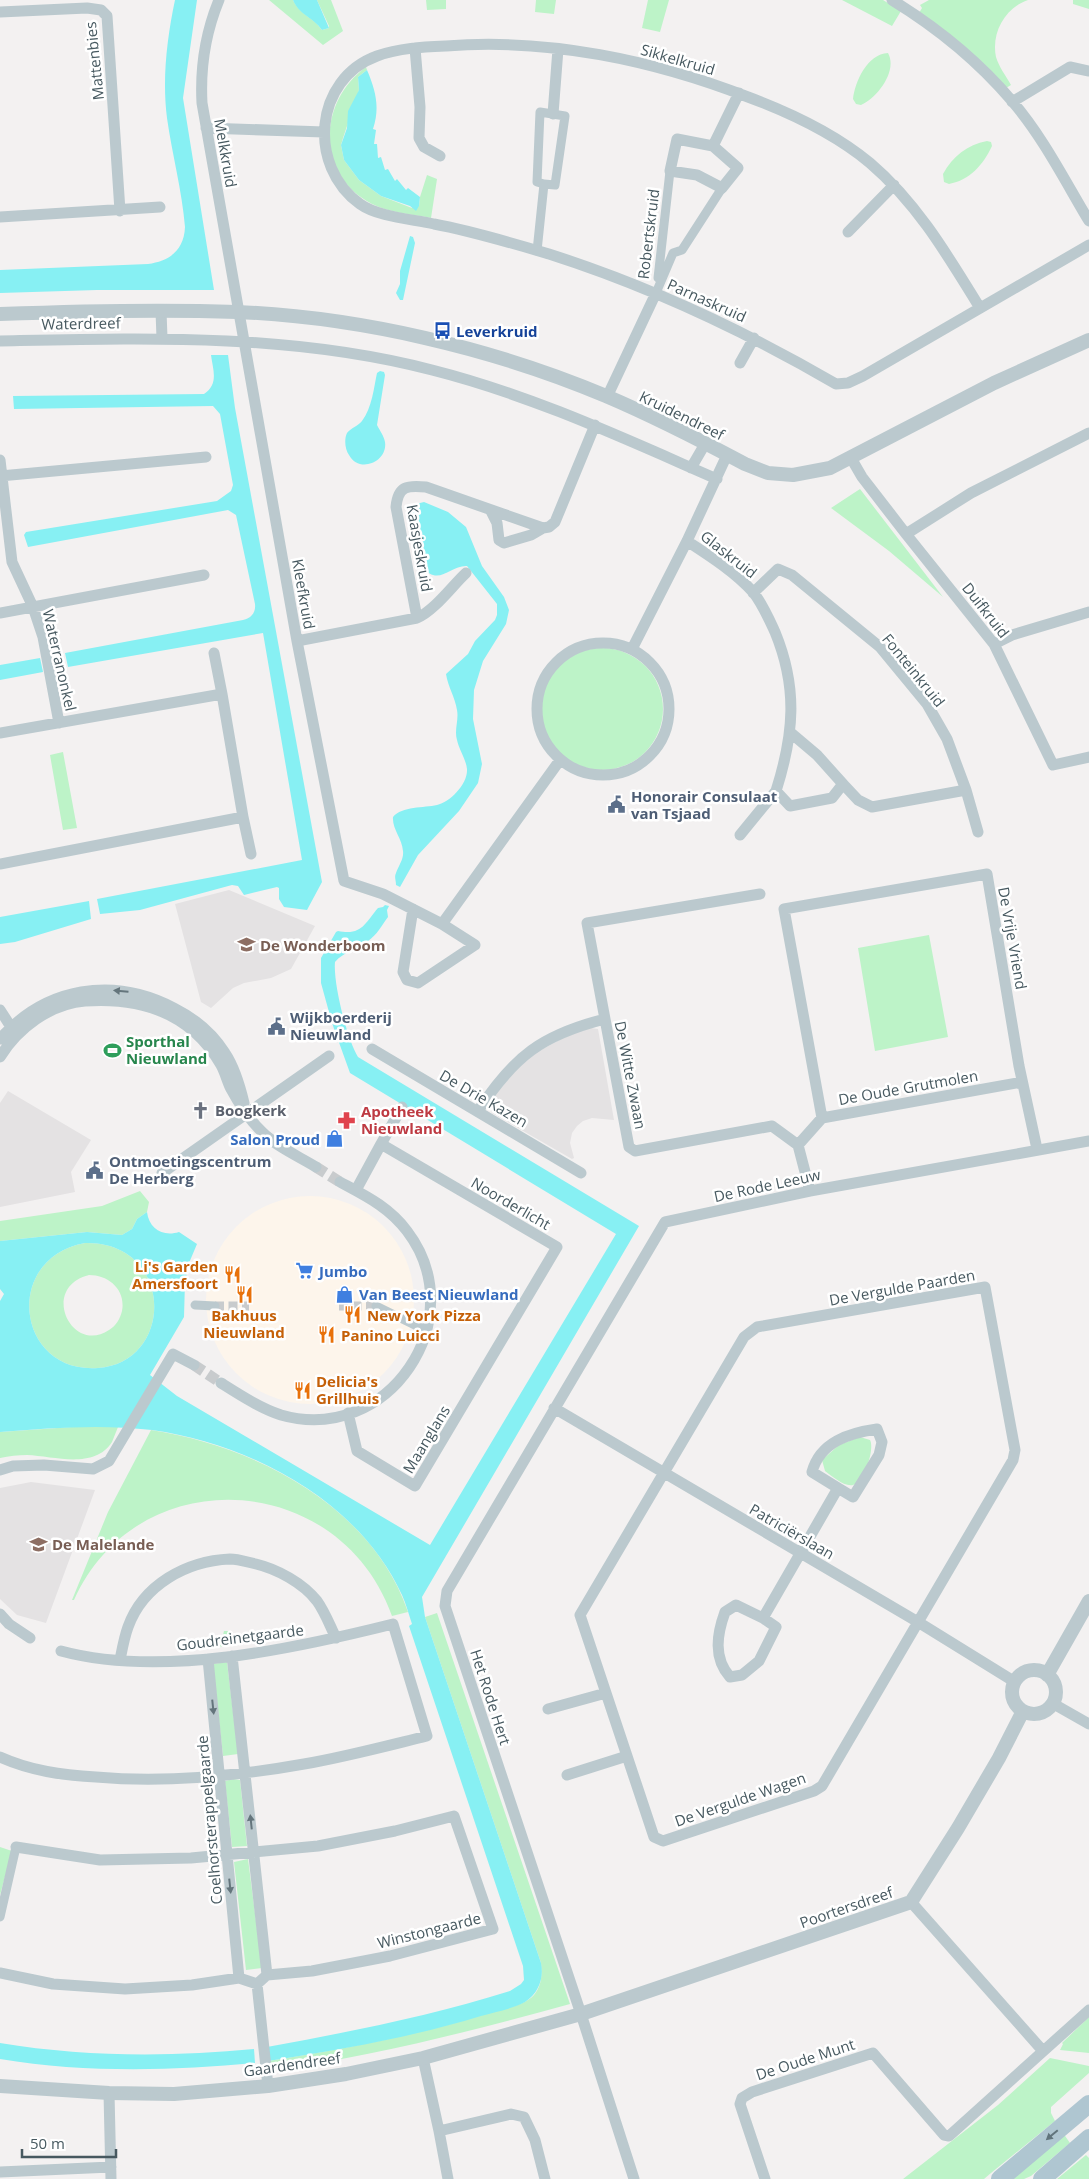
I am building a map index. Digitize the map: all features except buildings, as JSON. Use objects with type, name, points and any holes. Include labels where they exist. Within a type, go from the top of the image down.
[{"type":"main road","points":[[1000,2179],[1089,2104]]},
{"type":"main road","points":[[1042,2179],[1089,2138]]},
{"type":"street","name":"Melkkruid","points":[[219,0],[208,32],[201,67],[202,103],[238,312]]},
{"type":"street","points":[[892,0],[958,48],[1012,102],[1052,158],[1089,221]]},
{"type":"street","name":"Mattenbies","points":[[0,12],[87,8],[101,10],[107,16],[120,211]]},
{"type":"street","name":"Sikkelkruid","points":[[324,132],[327,108],[331,98],[351,71],[380,55],[415,48],[467,44],[558,49],[644,64],[739,93],[782,110],[834,138],[868,161],[894,185],[941,245],[980,308]]},
{"type":"street","points":[[415,48],[420,107],[419,138],[424,147],[440,156]]},
{"type":"street","points":[[553,114],[558,49]]},
{"type":"street","points":[[1012,102],[1070,67],[1089,71]]},
{"type":"street","points":[[712,146],[739,93]]},
{"type":"street","points":[[540,112],[566,116],[555,185],[544,184],[537,182],[540,112]]},
{"type":"street","points":[[206,128],[324,132]]},
{"type":"street","name":"Parnaskruid","points":[[324,132],[329,163],[342,186],[360,204],[375,211],[434,224],[537,251],[616,277],[656,293],[754,338],[836,384],[848,383],[1089,245]]},
{"type":"street","name":"Robertskruid","points":[[677,139],[712,146],[738,168],[722,188],[682,250],[673,253],[656,293],[662,262],[670,171],[677,139]]},
{"type":"street","name":"Robertskruid","points":[[670,171],[697,175],[722,188]]},
{"type":"street","points":[[537,251],[544,184]]},
{"type":"street","points":[[848,232],[894,185]]},
{"type":"street","points":[[0,217],[160,207]]},
{"type":"street","points":[[607,397],[656,293]]},
{"type":"street","points":[[161,310],[162,338]]},
{"type":"street","name":"Waterdreef","points":[[0,314],[161,310],[238,312]]},
{"type":"street","name":"Kleefkruid","points":[[238,312],[297,641],[344,881],[383,894],[413,909]]},
{"type":"street","name":"Kruidendreef","points":[[238,312],[313,319],[404,334],[509,362],[607,397],[768,474],[793,475],[830,468],[852,458],[994,383],[1089,340]]},
{"type":"street","name":"Waterdreef","points":[[0,341],[162,338],[244,341]]},
{"type":"street","points":[[740,364],[754,338]]},
{"type":"street","points":[[244,341],[365,356],[431,370],[512,393],[595,425],[717,479]]},
{"type":"street","points":[[491,511],[496,523],[498,540],[504,544],[550,527],[555,522],[595,425]]},
{"type":"street","points":[[906,534],[971,493],[1089,433]]},
{"type":"street","points":[[691,468],[705,444]]},
{"type":"street","points":[[632,649],[687,541],[727,455]]},
{"type":"street","points":[[1,476],[206,457]]},
{"type":"street","name":"Duifkruid","points":[[852,458],[862,477],[994,644],[1053,765],[1089,758]]},
{"type":"street","name":"Waterranonkel","points":[[0,460],[12,562],[33,607],[43,637],[59,723]]},
{"type":"street","name":"Kaasjeskruid","points":[[417,618],[396,507],[397,495],[403,489],[412,486],[426,487],[543,528]]},
{"type":"street","name":"Glaskruid","points":[[687,541],[727,568],[753,593],[769,619],[786,658],[791,697],[791,732],[784,766],[776,791],[740,835]]},
{"type":"street","name":"Fonteinkruid","points":[[753,593],[778,569],[792,575],[880,647],[927,704],[947,739],[966,790],[978,832]]},
{"type":"street","name":"Kaasjeskruid","points":[[297,641],[417,618],[428,614],[466,573]]},
{"type":"street","points":[[0,613],[204,575]]},
{"type":"street","points":[[994,644],[1012,634],[1089,612]]},
{"type":"street","points":[[606,642],[632,649],[645,657],[656,669],[667,692],[669,718],[660,742],[643,761],[621,773],[608,775],[589,774],[571,767],[560,760],[544,741],[537,717],[538,692],[549,669],[568,652],[587,645],[606,642]]},
{"type":"street","points":[[214,653],[250,854]]},
{"type":"street","points":[[0,733],[222,694]]},
{"type":"street","points":[[791,732],[817,755],[858,800],[872,807],[966,790]]},
{"type":"street","points":[[442,924],[560,760]]},
{"type":"street","points":[[776,791],[790,806],[832,798],[843,784]]},
{"type":"street","points":[[0,864],[243,817]]},
{"type":"street","name":"De Vrije Vriend","points":[[822,1118],[784,909],[987,874],[1022,1082],[1037,1149]]},
{"type":"street","name":"De Witte Zwaan","points":[[760,894],[587,923],[629,1147],[635,1151],[772,1126],[798,1144]]},
{"type":"street","points":[[413,909],[442,924],[475,945],[418,982],[407,980],[403,972],[413,909]]},
{"type":"street","points":[[0,1039],[11,1026],[34,1010],[56,999],[81,992],[105,990],[129,992],[156,999],[187,1015],[203,1028],[225,1053],[240,1084],[247,1112]]},
{"type":"street","points":[[0,1057],[18,1033],[39,1017],[56,1009],[78,1002],[104,1000],[133,1001],[150,1006],[182,1022],[197,1036],[221,1066],[230,1088],[263,1133],[316,1167]]},
{"type":"street","points":[[0,1010],[11,1026]]},
{"type":"street","points":[[478,1111],[492,1089],[511,1066],[532,1048],[568,1030],[605,1019]]},
{"type":"street","name":"De Drie Kazen","points":[[372,1049],[581,1173]]},
{"type":"street","points":[[162,1173],[329,1056]]},
{"type":"street","name":"De Oude Grutmolen","points":[[798,1144],[822,1118],[1022,1082]]},
{"type":"street","points":[[356,1190],[402,1107]]},
{"type":"street","name":"De Rode Leeuw","points":[[554,1408],[665,1222],[810,1191],[1089,1141]]},
{"type":"street","name":"Noorderlicht","points":[[381,1144],[557,1247],[486,1368]]},
{"type":"street","points":[[798,1144],[810,1191]]},
{"type":"street","points":[[221,1383],[250,1401],[282,1415],[317,1418],[348,1413],[380,1398],[399,1382],[416,1359],[427,1331],[430,1308],[428,1274],[417,1247],[406,1230],[387,1209],[340,1182]]},
{"type":"street","name":"De Vergulde Paarden","points":[[664,1473],[744,1337],[758,1327],[985,1287],[1015,1450],[1013,1460],[918,1622]]},
{"type":"street","points":[[195,1305],[215,1306]]},
{"type":"street","points":[[376,1306],[427,1331]]},
{"type":"street","points":[[0,1470],[14,1466],[44,1465],[93,1469],[109,1461],[174,1354],[190,1363]]},
{"type":"street","name":"Maanglans","points":[[348,1413],[357,1451],[415,1486],[486,1368]]},
{"type":"street","name":"Patriciërslaan","points":[[554,1408],[918,1622],[1015,1682]]},
{"type":"street","name":"Het Rode Hert","points":[[554,1408],[447,1591],[445,1606],[582,2014]]},
{"type":"street","points":[[877,1429],[882,1442],[879,1455],[853,1497],[838,1488],[812,1472],[814,1463],[826,1448],[841,1438],[856,1432],[877,1429]]},
{"type":"street","name":"De Vergulde Wagen","points":[[664,1473],[580,1615],[654,1837],[663,1841],[814,1791],[822,1786],[918,1622]]},
{"type":"street","points":[[763,1618],[838,1488]]},
{"type":"street","points":[[120,1660],[128,1626],[147,1596],[173,1573],[201,1562],[232,1559],[266,1567],[302,1587],[317,1601],[336,1638]]},
{"type":"street","points":[[1047,1675],[1089,1601]]},
{"type":"street","points":[[736,1605],[763,1618],[776,1627],[759,1661],[742,1675],[730,1677],[724,1670],[718,1652],[718,1632],[725,1612],[736,1605]]},
{"type":"street","points":[[0,1614],[9,1624],[30,1638]]},
{"type":"street","name":"Goudreinetgaarde","points":[[60,1651],[102,1660],[208,1659],[274,1650],[336,1638],[393,1624],[427,1736],[305,1764],[245,1772]]},
{"type":"street","points":[[232,1656],[266,1975],[257,1984]]},
{"type":"street","name":"Coelhorsterappelgaarde","points":[[208,1659],[239,1978]]},
{"type":"street","points":[[1033,1670],[1047,1675],[1056,1691],[1052,1703],[1042,1712],[1036,1714],[1023,1711],[1014,1701],[1012,1688],[1015,1682],[1026,1672],[1033,1670]]},
{"type":"street","points":[[548,1709],[606,1693]]},
{"type":"street","points":[[1052,1703],[1089,1724]]},
{"type":"street","name":"Poortersdreef","points":[[582,2014],[911,1902],[999,1758],[1023,1711]]},
{"type":"street","points":[[566,1775],[627,1756]]},
{"type":"street","points":[[0,1757],[34,1770],[117,1779],[164,1779],[245,1772]]},
{"type":"street","name":"Winstongaarde","points":[[254,1852],[318,1846],[395,1831],[454,1816],[493,1929],[390,1956],[312,1971],[266,1975]]},
{"type":"street","points":[[0,1917],[16,1847],[100,1860],[191,1858],[254,1852]]},
{"type":"street","points":[[911,1902],[1043,2050],[1089,2010]]},
{"type":"street","points":[[0,1973],[53,1984],[125,1988],[192,1986],[239,1978],[257,1984]]},
{"type":"street","points":[[257,1984],[268,2086]]},
{"type":"street","points":[[582,2014],[634,2179]]},
{"type":"street","name":"Gaardendreef","points":[[0,2086],[110,2093],[174,2094],[268,2086],[346,2074],[423,2058],[582,2014]]},
{"type":"street","name":"De Oude Munt","points":[[765,2179],[740,2104],[742,2098],[752,2092],[872,2053],[944,2135],[949,2136],[1043,2050]]},
{"type":"street","points":[[423,2058],[448,2179]]},
{"type":"street","points":[[110,2093],[112,2179]]},
{"type":"street","points":[[439,2131],[511,2114],[524,2117],[535,2140],[545,2179]]},
{"type":"street","points":[[0,2172],[111,2167]]},
{"type":"shaded area","name":"De Wonderboom","points":[[229,890],[315,926],[291,969],[271,978],[244,983],[233,988],[211,1008],[201,1002],[175,904]]},
{"type":"shaded area","points":[[591,1028],[598,1029],[614,1120],[592,1118],[583,1121],[577,1126],[572,1133],[570,1143],[574,1158],[572,1159],[492,1113],[489,1105],[490,1100],[515,1070],[537,1052],[571,1034]]},
{"type":"shaded area","points":[[8,1091],[91,1140],[71,1172],[75,1192],[0,1207],[0,1103]]},
{"type":"shaded area","points":[[310,1196],[330,1198],[350,1204],[376,1220],[390,1234],[406,1260],[412,1280],[414,1300],[412,1320],[406,1340],[390,1366],[376,1380],[350,1396],[330,1402],[310,1404],[290,1402],[270,1396],[244,1380],[230,1366],[214,1340],[208,1320],[206,1300],[208,1280],[214,1260],[230,1234],[244,1220],[270,1204],[290,1198]]},
{"type":"shaded area","name":"De Malelande","points":[[31,1482],[95,1490],[46,1623],[17,1615],[0,1599],[0,1488]]},
{"type":"green space","points":[[269,0],[293,0],[299,9],[322,30],[329,28],[329,26],[317,0],[331,0],[343,31],[323,45]]},
{"type":"green space","points":[[426,0],[446,0],[446,9],[427,10]]},
{"type":"green space","points":[[536,0],[556,0],[554,14],[535,12]]},
{"type":"green space","points":[[648,0],[669,0],[660,32],[642,28]]},
{"type":"green space","points":[[842,0],[883,0],[901,11],[892,26]]},
{"type":"green space","points":[[929,0],[1028,0],[1006,15],[1001,22],[996,39],[996,57],[1011,85],[1006,88],[919,13],[922,8],[920,5]]},
{"type":"green space","points":[[1073,0],[1089,0],[1089,9],[1073,4]]},
{"type":"green space","points":[[888,53],[890,68],[884,83],[867,101],[861,105],[856,104],[853,99],[854,92],[863,70],[874,58]]},
{"type":"green space","points":[[366,67],[367,70],[358,77],[359,90],[341,145],[344,160],[359,180],[381,196],[412,208],[419,206],[427,175],[437,179],[431,218],[394,211],[372,204],[353,191],[340,175],[332,157],[330,138],[332,118],[339,99],[350,82]]},
{"type":"green space","points":[[987,141],[991,142],[992,146],[975,171],[957,182],[949,184],[944,182],[943,174],[961,152],[973,145]]},
{"type":"green space","points":[[860,489],[943,597],[889,551],[831,508]]},
{"type":"green space","points":[[602,648],[614,649],[625,653],[636,658],[645,666],[653,675],[658,686],[662,697],[662,721],[658,732],[653,743],[645,752],[636,760],[625,765],[614,769],[602,770],[590,769],[579,765],[568,760],[559,752],[551,743],[546,732],[542,721],[541,709],[542,697],[546,686],[551,675],[559,666],[568,658],[579,653],[590,649]]},
{"type":"green space","points":[[63,752],[77,828],[63,830],[50,755]]},
{"type":"green space","points":[[929,935],[948,1037],[875,1051],[858,948]]},
{"type":"green space","points":[[140,1191],[149,1202],[147,1212],[137,1219],[132,1229],[122,1235],[87,1232],[0,1241],[0,1221],[102,1206]]},
{"type":"green space","points":[[85,1243],[114,1248],[136,1261],[149,1280],[154,1302],[152,1325],[141,1346],[123,1361],[98,1368],[70,1365],[50,1353],[36,1335],[30,1313],[31,1291],[40,1270],[58,1253]],"holes":[[[89,1275],[109,1281],[119,1290],[123,1303],[122,1311],[116,1324],[109,1330],[95,1335],[83,1334],[73,1327],[66,1317],[64,1305],[66,1293],[74,1282]]]},
{"type":"green space","points":[[72,1427],[118,1427],[112,1442],[104,1451],[84,1459],[61,1459],[27,1455],[0,1458],[0,1432]]},
{"type":"green space","points":[[151,1430],[190,1438],[230,1450],[269,1467],[305,1487],[338,1512],[367,1541],[391,1574],[408,1612],[392,1616],[366,1568],[329,1532],[285,1509],[238,1500],[189,1504],[143,1522],[104,1554],[74,1600],[72,1600],[108,1512]]},
{"type":"green space","points":[[860,1437],[870,1440],[870,1457],[861,1478],[857,1483],[849,1485],[838,1481],[825,1471],[822,1460],[839,1445]]},
{"type":"green space","points":[[437,1613],[570,2004],[384,2051],[271,2070],[268,2061],[409,2034],[514,2006],[530,1999],[539,1987],[541,1963],[425,1617]]},
{"type":"green space","points":[[224,1631],[230,1631],[230,1634],[238,1635],[240,1642],[236,1645],[216,1647],[212,1643],[212,1638],[223,1635]]},
{"type":"green space","points":[[227,1662],[238,1754],[223,1756],[213,1664]]},
{"type":"green space","points":[[240,1780],[247,1846],[232,1847],[225,1781]]},
{"type":"green space","points":[[0,1847],[12,1851],[0,1895]]},
{"type":"green space","points":[[248,1859],[262,1968],[246,1970],[234,1862]]},
{"type":"green space","points":[[1089,2017],[1089,2053],[1060,2050],[1062,2043]]},
{"type":"green space","points":[[1050,2058],[1089,2066],[1089,2073],[1051,2107],[1051,2113],[1055,2121],[984,2179],[903,2179],[998,2105]]},
{"type":"green space","points":[[1063,2133],[1070,2143],[1031,2176],[1024,2179],[1007,2179]]},
{"type":"green space","points":[[1086,2155],[1089,2158],[1089,2179],[1057,2179]]},
{"type":"water","points":[[175,0],[197,0],[183,98],[214,290],[97,290],[0,293],[0,270],[148,264],[169,257],[179,248],[185,227],[182,199],[167,118],[165,88],[168,44]]},
{"type":"water","points":[[293,0],[317,0],[329,28],[322,30],[315,22],[302,13]]},
{"type":"water","points":[[367,70],[373,85],[377,107],[373,129],[376,130],[374,144],[377,144],[378,158],[381,157],[385,170],[388,169],[395,181],[397,179],[406,190],[408,188],[420,197],[419,206],[416,211],[410,206],[381,196],[359,180],[344,160],[341,145],[347,128],[348,111],[359,90],[358,77]]},
{"type":"water","points":[[410,236],[413,237],[415,243],[403,300],[400,300],[396,293],[400,284],[400,271]]},
{"type":"water","points":[[211,355],[228,355],[235,408],[322,882],[307,910],[284,907],[279,899],[279,888],[277,887],[244,895],[238,886],[232,885],[140,910],[100,914],[97,899],[302,860],[263,633],[68,667],[65,653],[243,620],[251,616],[255,610],[255,604],[236,515],[228,510],[28,547],[24,535],[26,532],[217,501],[231,491],[233,485],[220,414],[213,406],[14,409],[13,396],[204,394],[212,386],[214,376]]},
{"type":"water","points":[[380,371],[384,372],[385,375],[377,425],[385,442],[385,449],[378,460],[366,465],[359,464],[348,453],[345,444],[346,435],[365,416],[372,397],[377,373]]},
{"type":"water","points":[[424,502],[448,512],[466,527],[482,566],[504,597],[509,610],[506,624],[483,661],[474,690],[473,719],[482,764],[478,783],[459,811],[418,855],[400,887],[396,885],[395,876],[403,851],[394,826],[393,817],[407,809],[442,803],[457,792],[465,781],[467,769],[456,736],[457,710],[446,674],[468,654],[475,641],[495,620],[497,615],[497,604],[467,566],[444,574],[433,575],[422,566],[413,510],[416,504]]},
{"type":"water","points":[[40,658],[43,672],[0,680],[0,665]]},
{"type":"water","points":[[89,901],[91,919],[15,942],[0,944],[0,917]]},
{"type":"water","points":[[385,905],[389,906],[387,910],[388,917],[377,933],[364,944],[335,962],[336,983],[342,1011],[349,1038],[358,1057],[639,1226],[422,1597],[425,1617],[541,1963],[542,1974],[537,1990],[525,2002],[515,2007],[455,2024],[402,2037],[268,2061],[267,2047],[420,2016],[510,1991],[524,1980],[523,1966],[409,1626],[412,1624],[402,1595],[383,1561],[359,1532],[330,1505],[298,1482],[263,1464],[227,1448],[189,1437],[152,1430],[95,1427],[0,1432],[0,1301],[4,1294],[0,1289],[0,1241],[87,1232],[122,1235],[132,1229],[137,1219],[147,1212],[151,1223],[158,1230],[168,1233],[179,1232],[197,1244],[189,1263],[185,1282],[184,1317],[150,1375],[177,1396],[430,1545],[616,1234],[350,1073],[332,1023],[321,983],[321,958],[336,932],[353,932],[358,930],[378,908]],"holes":[[[85,1243],[114,1248],[136,1261],[149,1280],[154,1302],[152,1325],[141,1346],[123,1361],[98,1368],[70,1365],[50,1353],[36,1335],[30,1313],[31,1291],[40,1270],[58,1253]]]},
{"type":"water","points":[[0,2043],[63,2051],[127,2054],[222,2052],[254,2049],[255,2063],[160,2069],[63,2067],[0,2059]]},
{"type":"tunnel","points":[[316,1167],[340,1182]]},
{"type":"tunnel","points":[[215,1306],[249,1306]]},
{"type":"tunnel","points":[[339,1306],[376,1306]]},
{"type":"tunnel","points":[[194,1365],[221,1383]]},
{"type":"place","name":"Leverkruid","points":[[442,331]]},
{"type":"place","name":"Honorair Consulaat van Tsjaad","points":[[617,805]]},
{"type":"place","name":"De Wonderboom","points":[[246,945]]},
{"type":"place","name":"Wijkboerderij Nieuwland","points":[[276,1026]]},
{"type":"place","name":"Sporthal Nieuwland","points":[[112,1050]]},
{"type":"place","name":"Boogkerk","points":[[201,1110]]},
{"type":"place","name":"Apotheek Nieuwland","points":[[347,1120]]},
{"type":"place","name":"Salon Proud","points":[[334,1139]]},
{"type":"place","name":"Ontmoetingscentrum De Herberg","points":[[95,1170]]},
{"type":"place","name":"Jumbo","points":[[305,1271]]},
{"type":"place","name":"Li's Garden Amersfoort","points":[[232,1275]]},
{"type":"place","name":"Bakhuus Nieuwland","points":[[244,1294]]},
{"type":"place","name":"Van Beest Nieuwland","points":[[345,1294]]},
{"type":"place","name":"New York Pizza","points":[[353,1315]]},
{"type":"place","name":"Panino Luicci","points":[[327,1335]]},
{"type":"place","name":"Delicia's Grillhuis","points":[[302,1390]]},
{"type":"place","name":"De Malelande","points":[[38,1544]]}]
